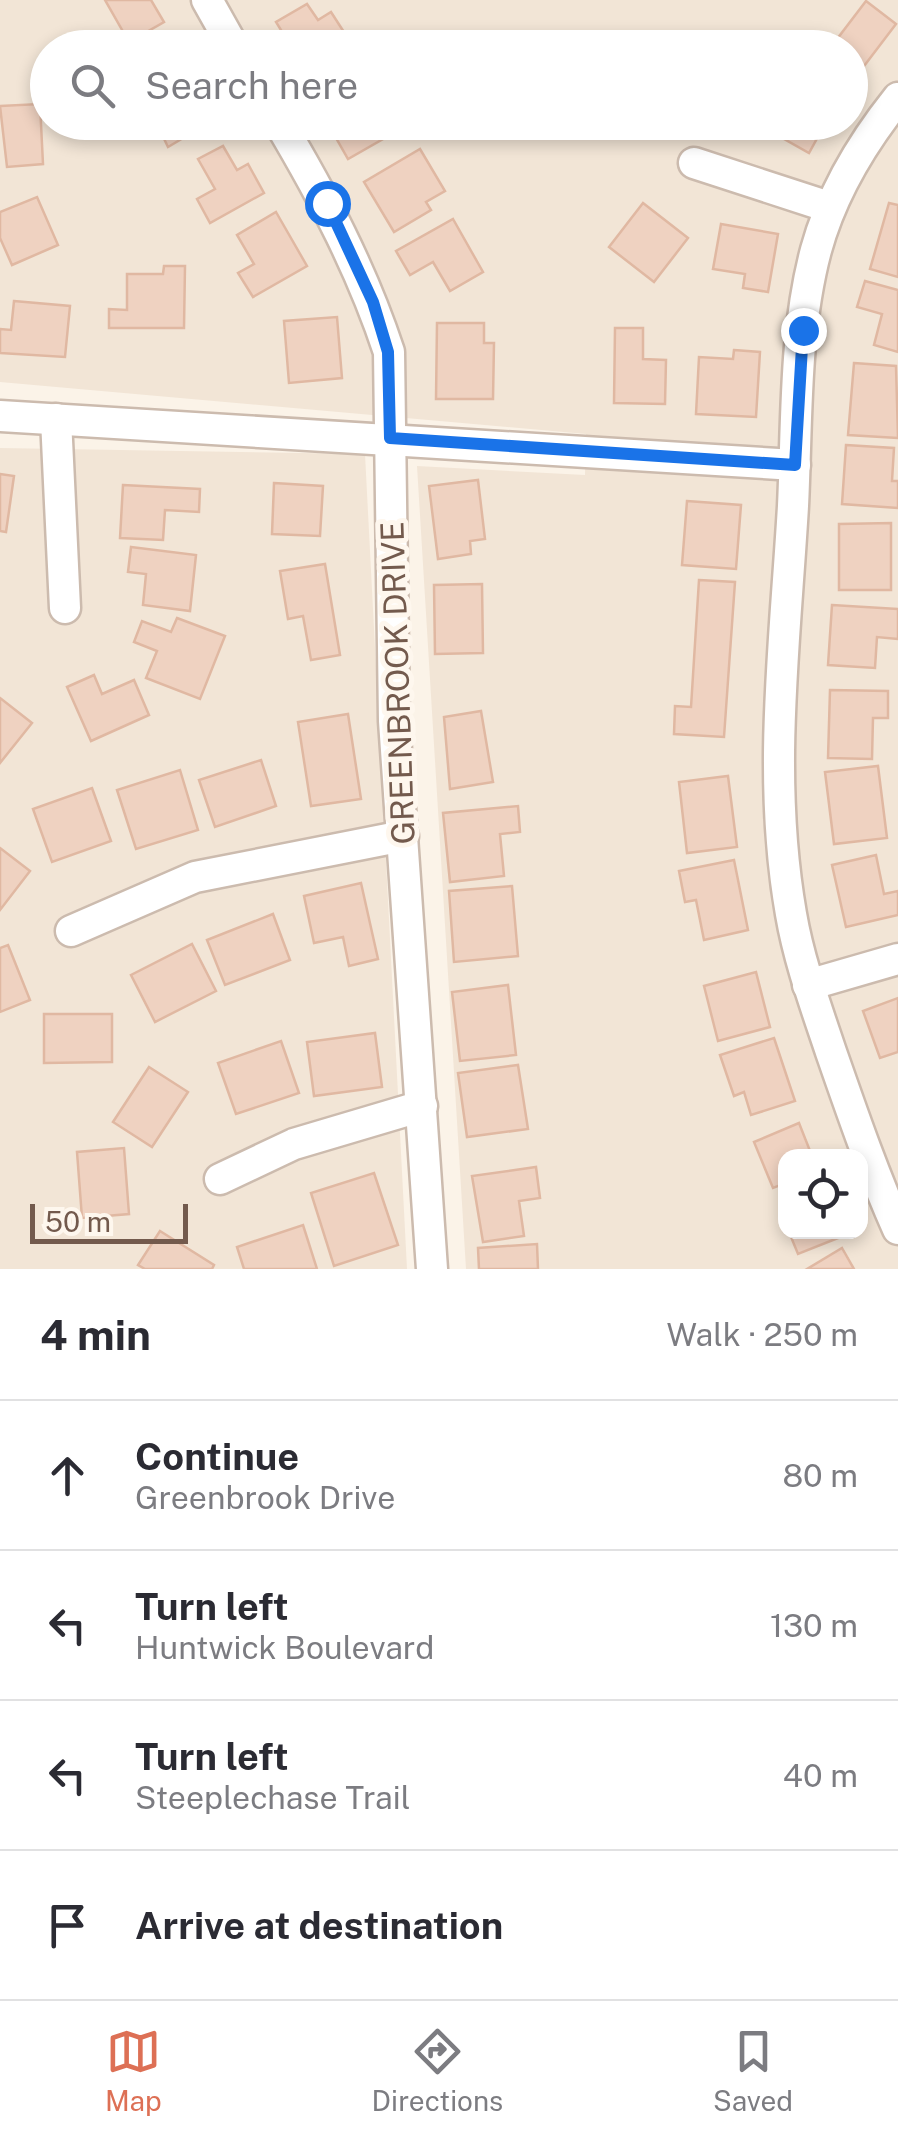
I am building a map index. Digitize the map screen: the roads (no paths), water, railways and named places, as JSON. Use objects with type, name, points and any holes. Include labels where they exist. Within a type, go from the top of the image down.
[{"type":"street","points":[[207,0],[224,30]]},
{"type":"street","points":[[868,139],[898,98]]},
{"type":"street","name":"GREENBROOK DRIVE","points":[[290,140],[327,203],[373,302],[388,352],[394,721],[432,1269]]},
{"type":"street","points":[[867,140],[829,207],[815,253],[803,330],[776,733],[783,864],[808,985],[874,1176],[898,1229]]},
{"type":"street","points":[[694,163],[829,207]]},
{"type":"street","points":[[0,416],[795,465]]},
{"type":"street","points":[[56,419],[65,608]]},
{"type":"street","points":[[71,932],[196,877],[403,836]]},
{"type":"street","points":[[808,985],[898,959]]},
{"type":"street","points":[[220,1179],[294,1144],[422,1106]]}]
